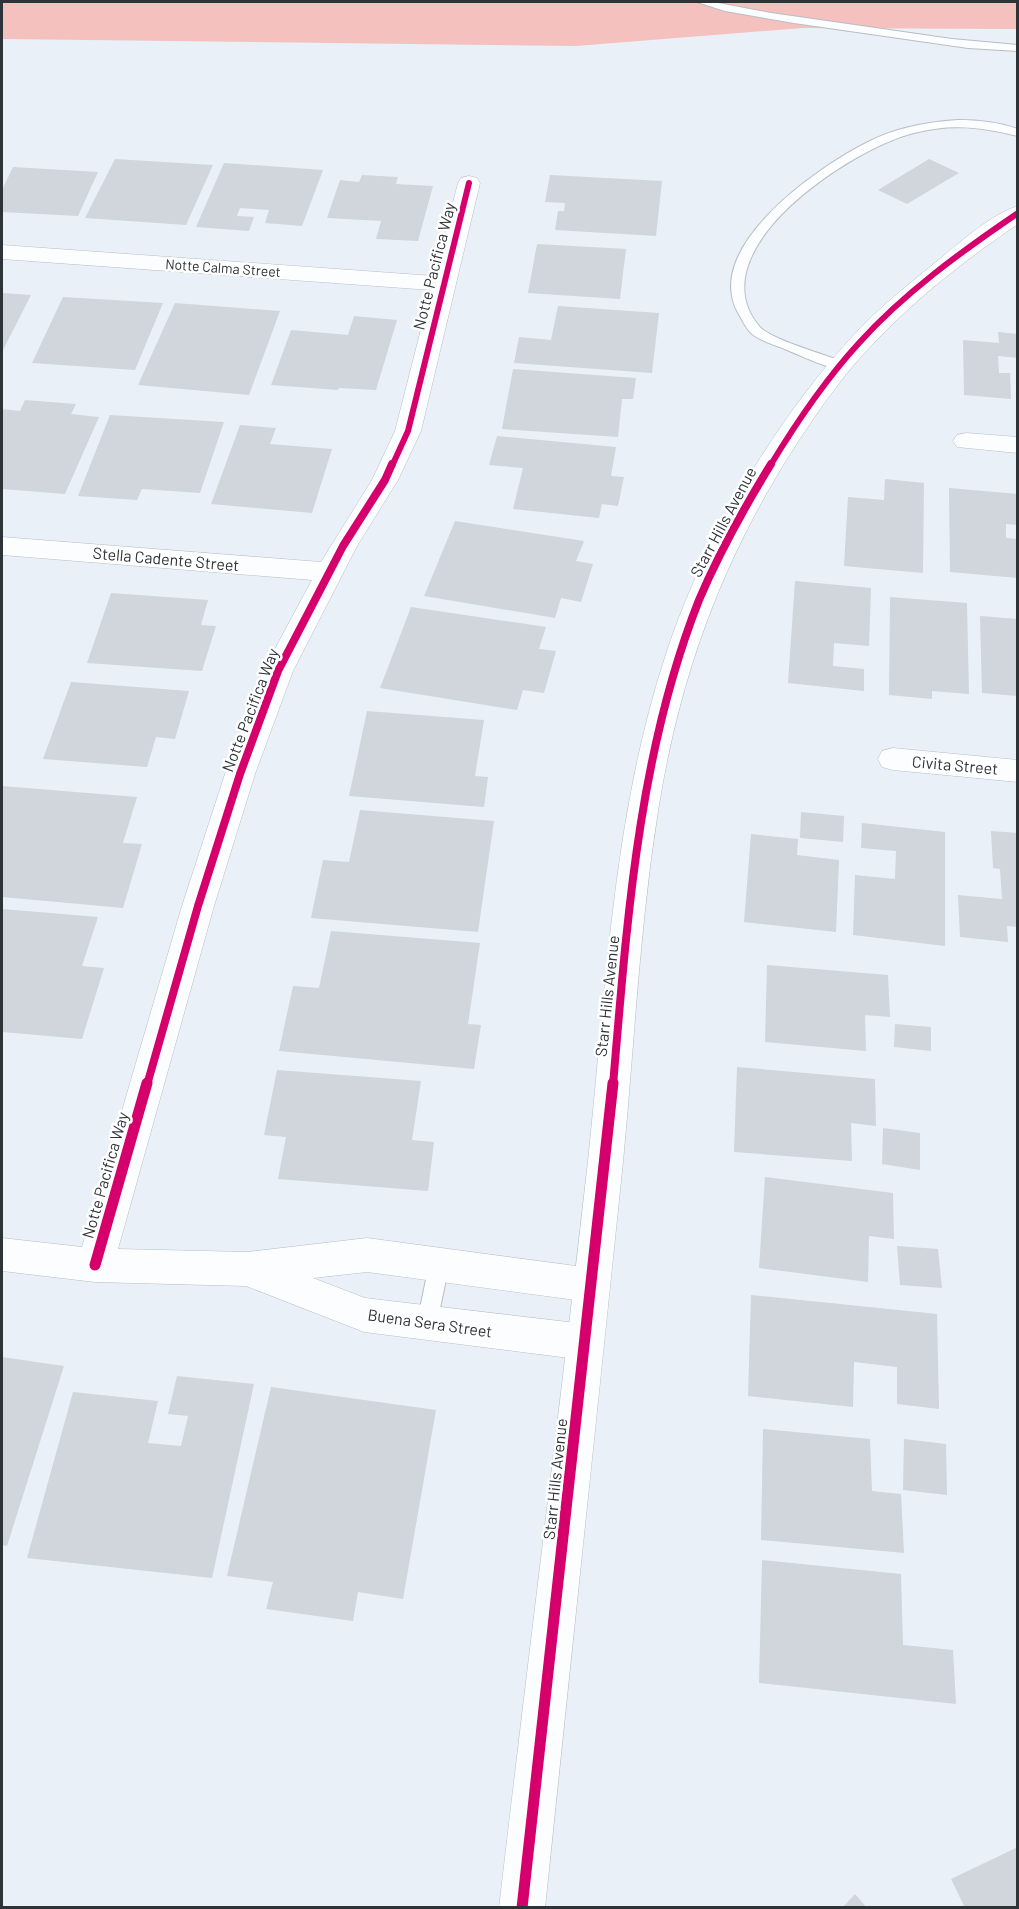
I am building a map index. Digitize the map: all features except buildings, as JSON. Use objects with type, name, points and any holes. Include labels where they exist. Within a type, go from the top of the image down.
[{"type":"street","name":"Notte Pacifica Way","points":[[95,1265],[198,906],[240,774],[278,670],[343,546],[385,480],[408,431],[469,183]]},
{"type":"street","name":"Starr Hills Avenue","points":[[522,1908],[640,832],[666,707],[680,657],[710,575],[756,487],[801,418],[857,345],[923,284],[979,238],[1017,213]]},
{"type":"street","name":"Notte Calma Street","points":[[2,252],[445,284]]},
{"type":"street","points":[[966,441],[1017,445]]},
{"type":"street","name":"Stella Cadente Street","points":[[2,546],[331,572]]},
{"type":"street","name":"Civita Street","points":[[893,759],[1017,771]]},
{"type":"street","name":"Buena Sera Street","points":[[2,1255],[95,1265],[247,1269],[367,1255],[591,1285]]},
{"type":"street","name":"Buena Sera Street","points":[[247,1269],[364,1315],[585,1342]]},
{"type":"lane","points":[[702,2],[792,20],[936,41],[1017,48]]},
{"type":"lane","points":[[842,366],[755,331],[741,311],[736,291],[741,263],[754,238],[802,189],[861,149],[896,134],[952,124],[991,125],[1017,133]]},
{"type":"lane","points":[[427,1323],[439,1264]]},
{"type":"shaded area","points":[[2,2],[1018,2],[1017,29],[803,28],[576,46],[2,39]]},
{"type":"cycle path","points":[[95,1265],[198,906],[240,774],[278,671],[343,546],[385,480],[408,431],[469,183]]},
{"type":"cycle path","points":[[522,1908],[601,1203],[635,859],[648,781],[679,657],[700,599],[742,513],[776,455],[814,400],[855,348],[875,327],[951,262],[1018,213]]}]
